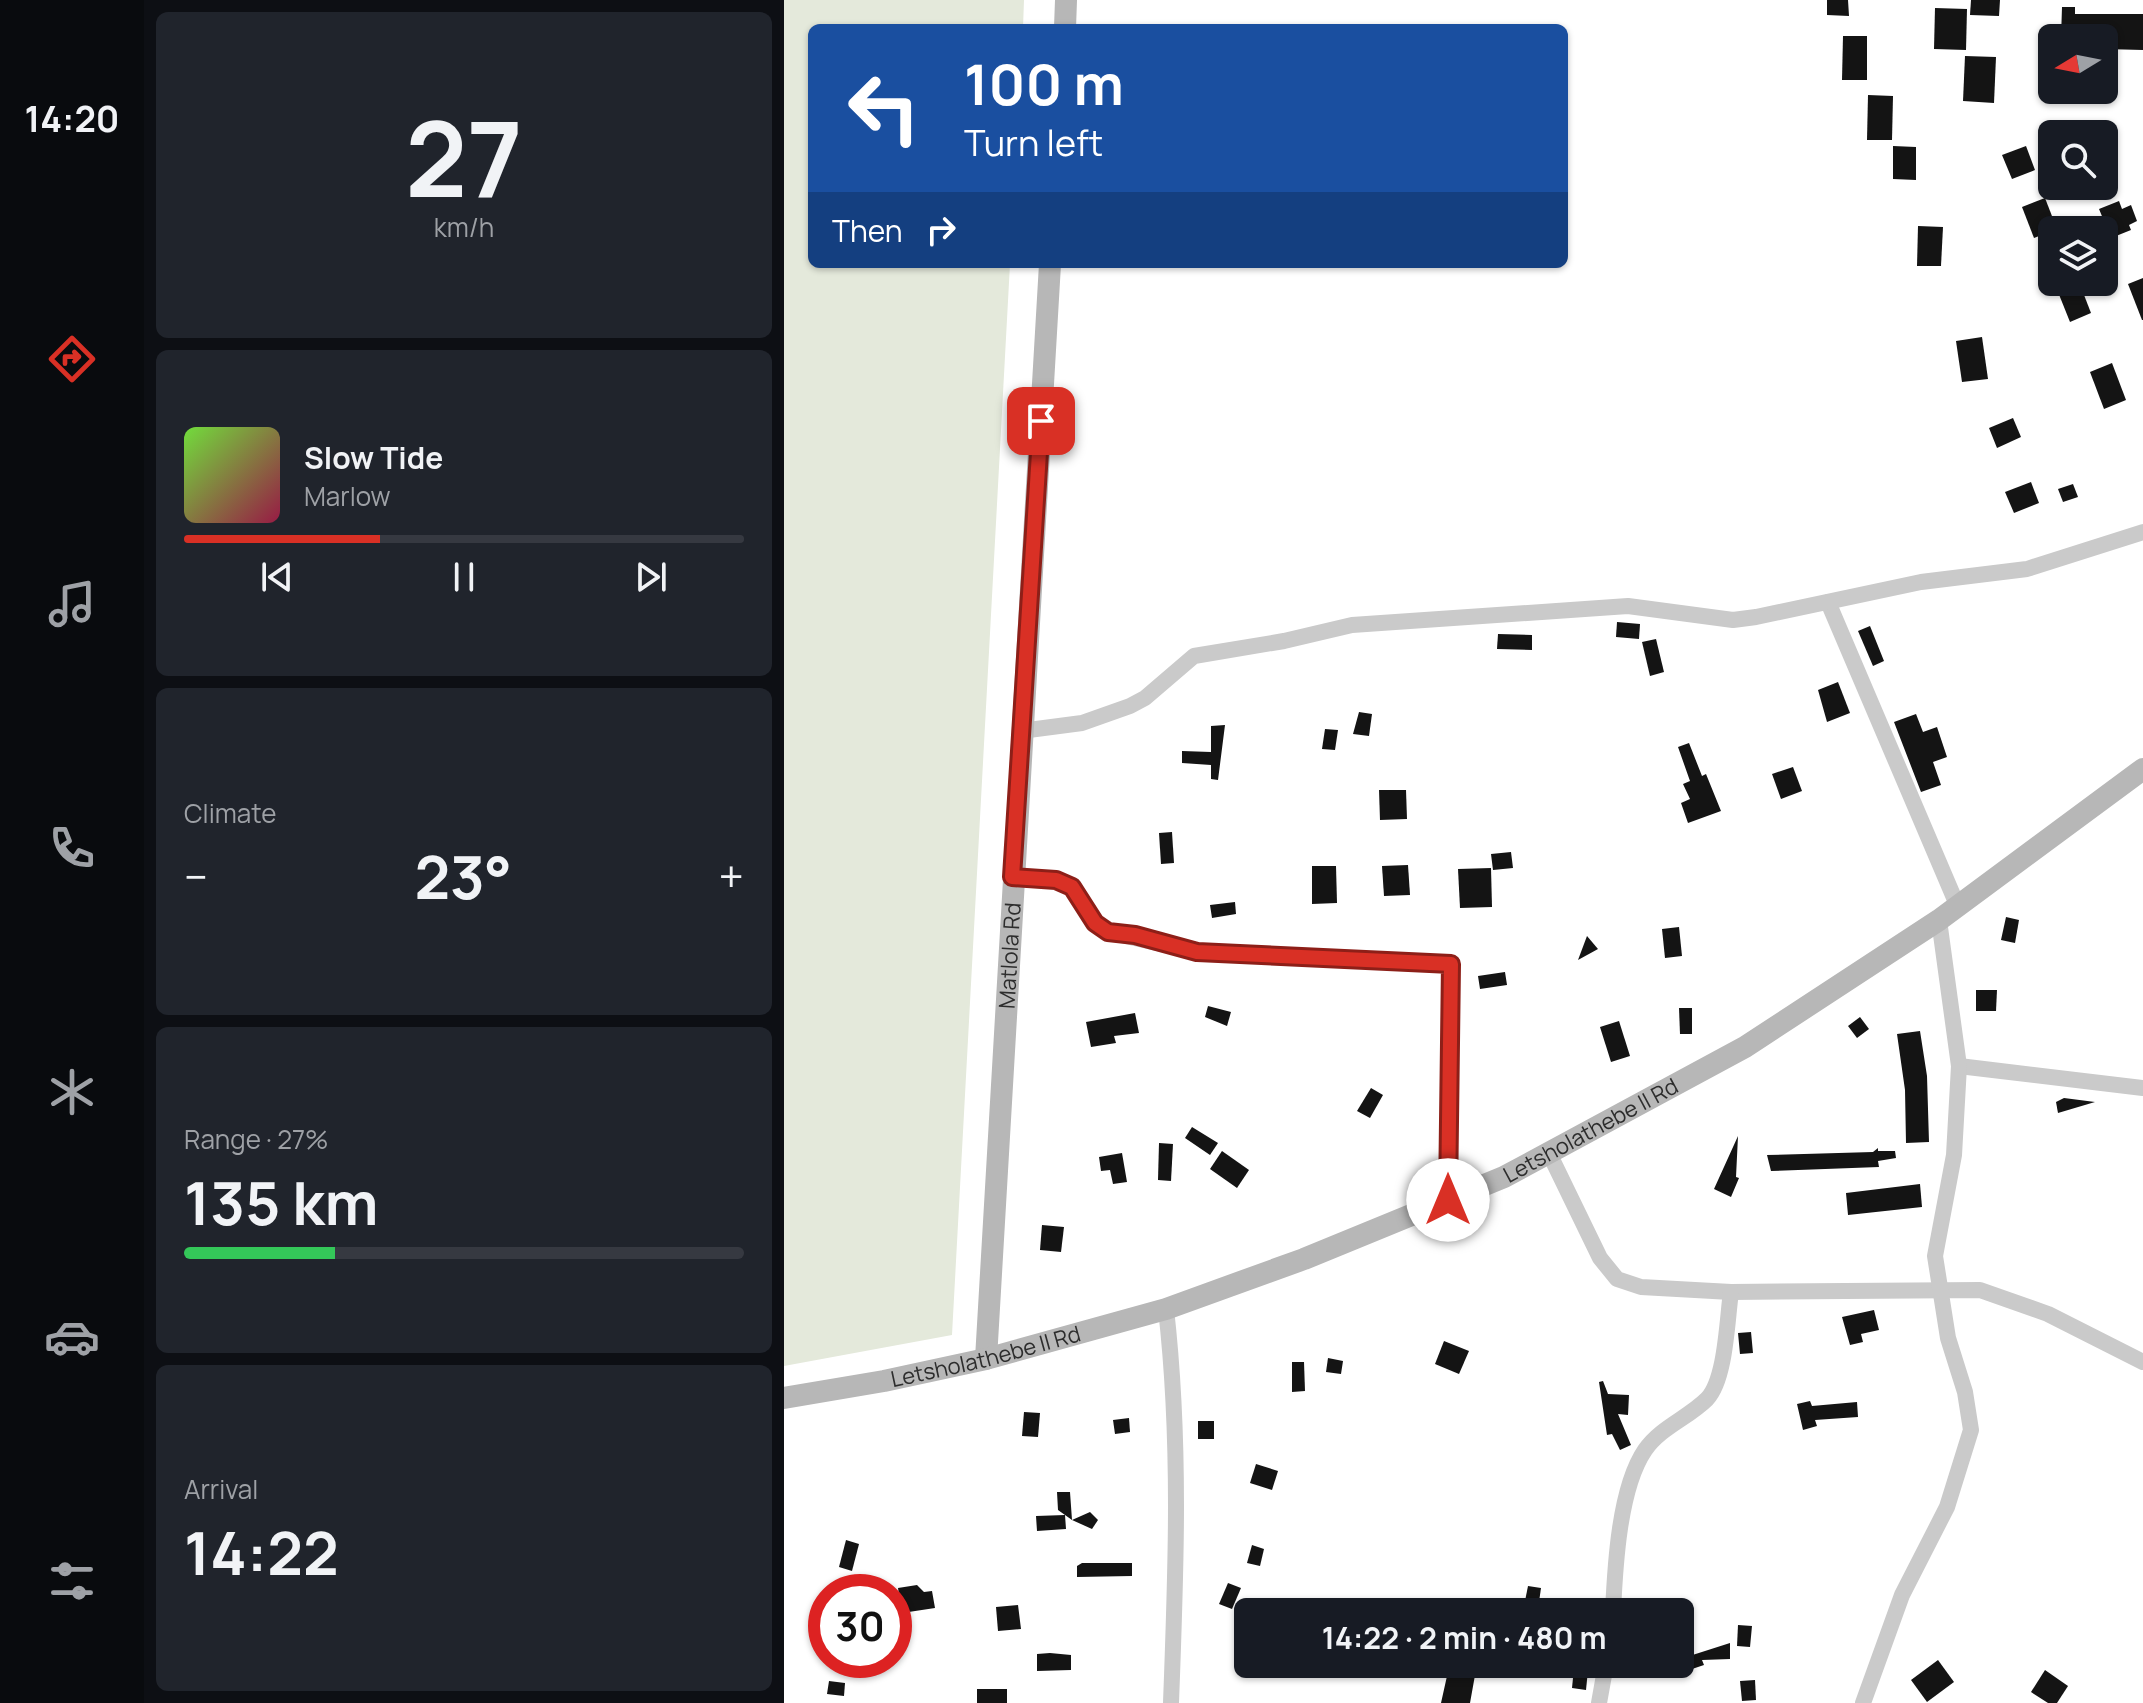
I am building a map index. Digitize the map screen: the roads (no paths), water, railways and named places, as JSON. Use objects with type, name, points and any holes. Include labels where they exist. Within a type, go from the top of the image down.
[{"type":"street","points":[[1065,24],[1066,0]]},
{"type":"street","name":"Matlola Rd","points":[[986,1359],[1050,268]]},
{"type":"street","points":[[1021,731],[1082,723],[1130,706],[1145,698],[1194,656],[1284,641],[1334,628],[1628,606],[1733,620],[1921,582],[2027,569],[2143,532]]},
{"type":"street","points":[[1828,602],[1948,914],[1959,1066],[1954,1155],[1935,1256],[1939,1290],[1971,1430],[1947,1507],[1902,1595],[1863,1703]]},
{"type":"street","name":"Letsholathebe II Rd","points":[[784,1398],[986,1359],[1166,1309],[1448,1200],[1550,1155],[1745,1047],[1948,914],[2143,769]]},
{"type":"street","points":[[1012,877],[1056,880],[1072,887],[1095,923],[1108,932],[1135,935],[1197,952],[1451,964],[1448,1200]]},
{"type":"street","points":[[1959,1066],[2143,1088]]},
{"type":"street","points":[[1550,1155],[1600,1258],[1617,1279],[1641,1287],[1731,1292],[1980,1290],[2048,1314],[2143,1362]]},
{"type":"street","points":[[1614,1598],[1616,1556],[1625,1506],[1643,1452],[1657,1436],[1707,1398],[1718,1381],[1731,1292]]},
{"type":"street","points":[[1166,1309],[1176,1395],[1179,1502],[1171,1703]]},
{"type":"street","points":[[1599,1703],[1603,1678]]}]
